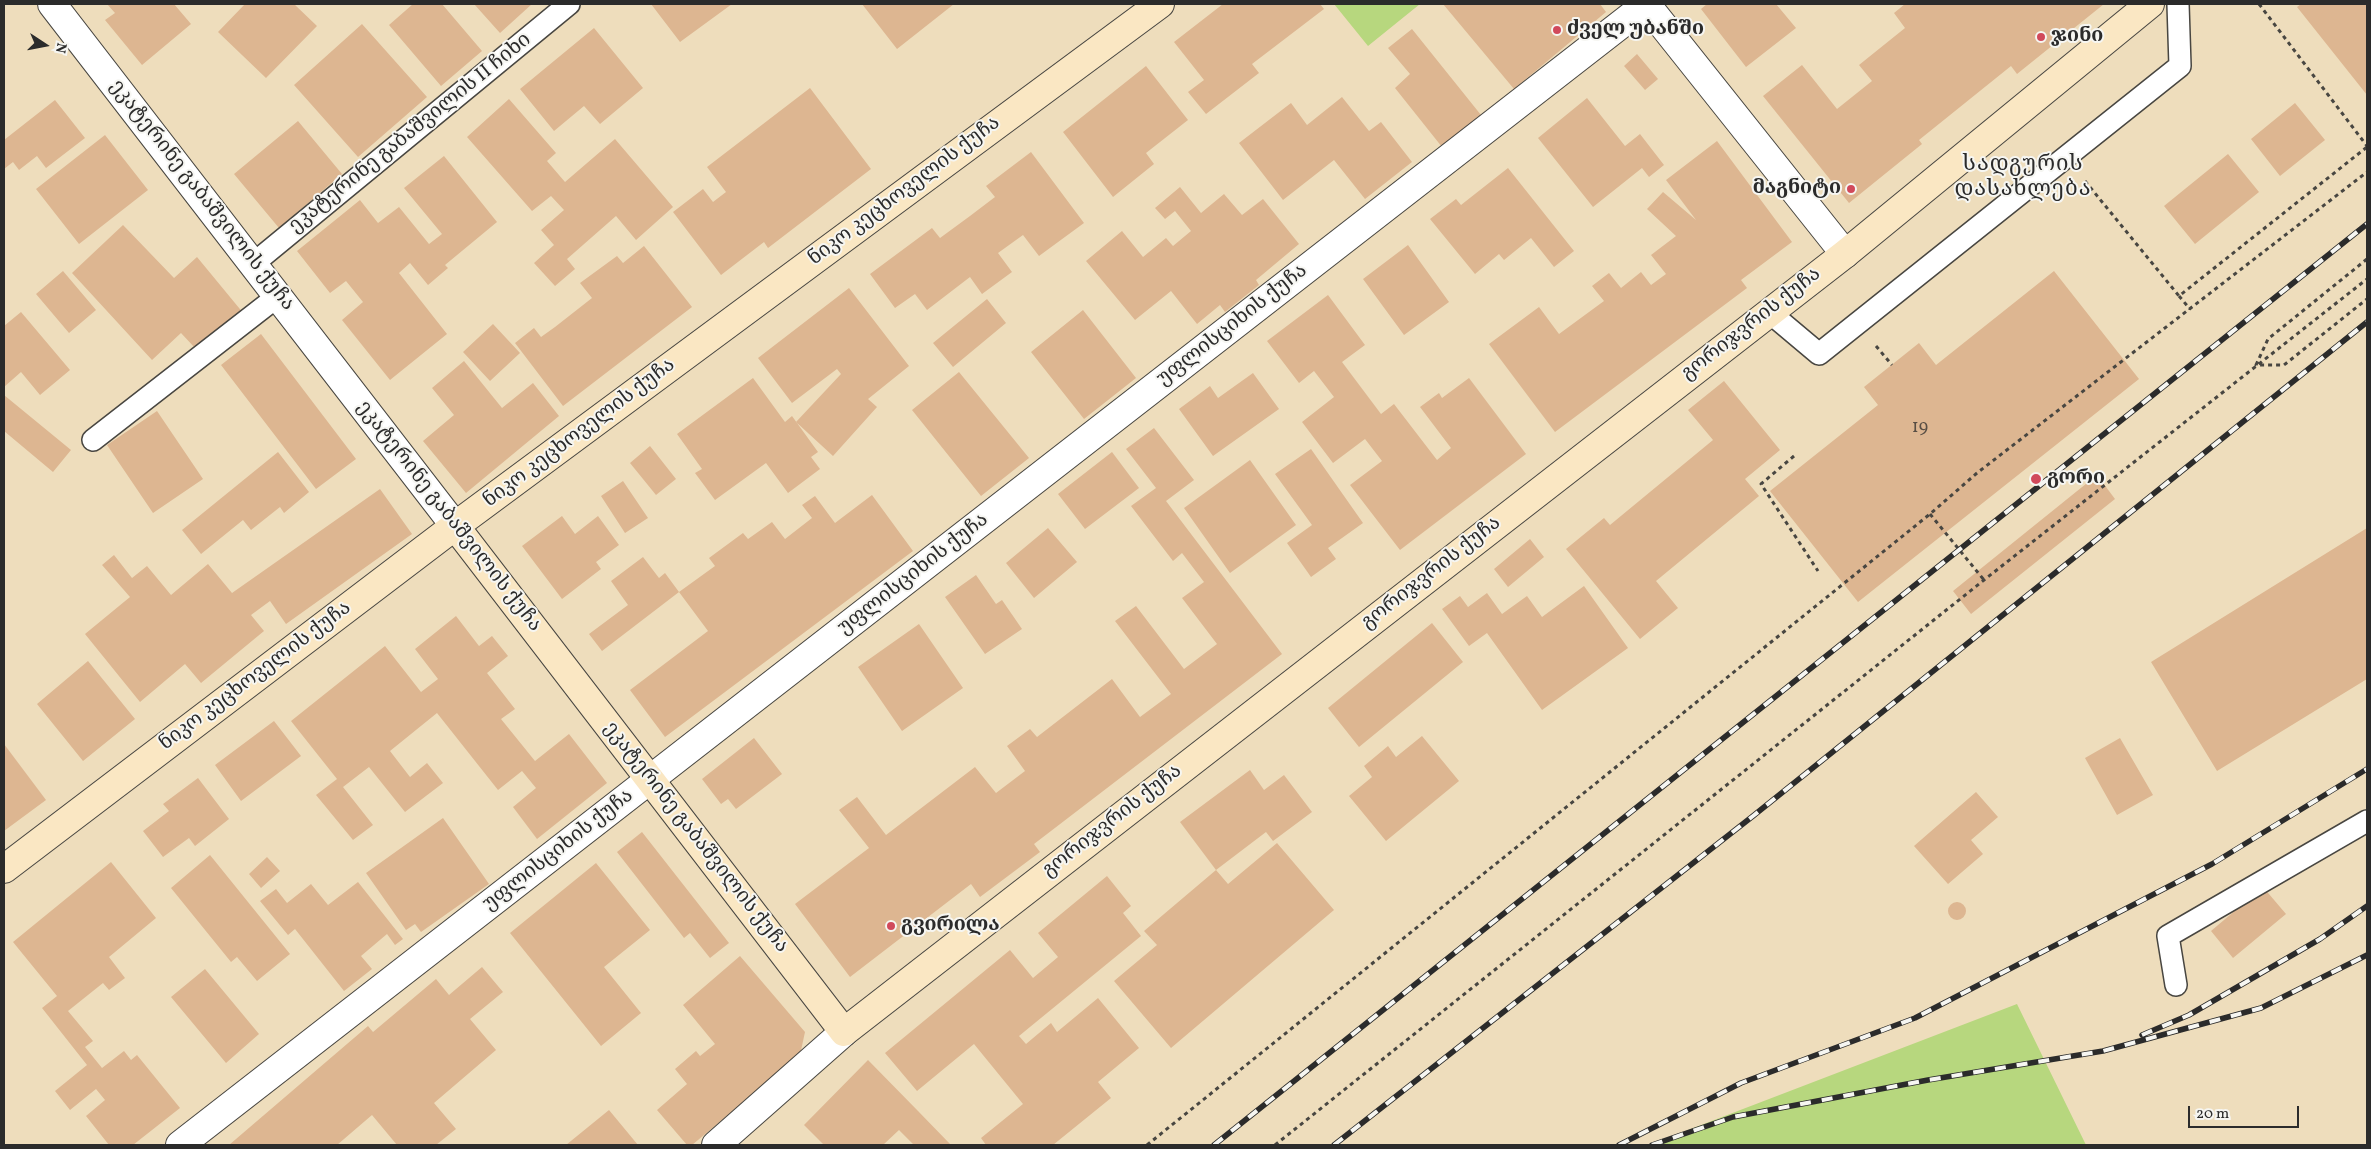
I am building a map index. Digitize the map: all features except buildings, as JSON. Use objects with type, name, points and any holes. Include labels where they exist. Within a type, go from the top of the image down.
[{"type":"main road","name":"ნიკო კეცხოველის ქუჩა","points":[[4,868],[456,526],[1160,4]]},
{"type":"main road","name":"გორიჯვრის ქუჩა","points":[[844,1032],[1845,254],[2150,4]]},
{"type":"main road","name":"ეკატერინე გაბაშვილის ქუჩა","points":[[456,526],[844,1032]]},
{"type":"street","name":"ეკატერინე გაბაშვილის ქუჩა","points":[[52,4],[456,526]]},
{"type":"street","points":[[1646,4],[1845,254]]},
{"type":"street","name":"უფლისციხის ქუჩა","points":[[180,1145],[1646,4]]},
{"type":"street","name":"გორიჯვრის ქუჩა","points":[[716,1145],[844,1032]]},
{"type":"lane","name":"ეკატერინე გაბაშვილის II ჩიხი","points":[[253,264],[569,4]]},
{"type":"lane","points":[[1769,312],[1819,354],[2180,66],[2178,4]]},
{"type":"lane","points":[[93,440],[278,296]]},
{"type":"lane","points":[[2176,985],[2168,936],[2367,822]]},
{"type":"path","points":[[2179,296],[2367,146],[2259,4]]},
{"type":"path","points":[[2065,157],[2190,309]]},
{"type":"path","points":[[1147,1145],[1930,514],[1977,473],[2367,172]]},
{"type":"path","points":[[2256,365],[2268,339],[2367,258]]},
{"type":"path","points":[[1275,1145],[1984,580],[2367,279]]},
{"type":"path","points":[[2256,365],[2284,365],[2367,299]]},
{"type":"path","points":[[1794,456],[1761,484],[1818,571]]},
{"type":"path","points":[[1930,514],[1984,580]]},
{"type":"green space","points":[[1334,4],[1420,4],[1368,46]]},
{"type":"green space","points":[[2017,1004],[2086,1145],[1649,1145]]},
{"type":"railway","points":[[1214,1145],[2367,224]]},
{"type":"railway","points":[[1334,1145],[1753,816],[2367,322]]},
{"type":"railway","points":[[1619,1145],[1741,1083],[1915,1018],[2212,864],[2367,769]]},
{"type":"railway","points":[[2142,1035],[2189,1015],[2320,939],[2367,906]]},
{"type":"railway","points":[[1652,1145],[1733,1117],[1928,1080],[2103,1051],[2261,1008],[2367,955]]},
{"type":"place","name":"ძველ უბანში","points":[[1557,30]]},
{"type":"place","name":"ჯინი","points":[[2041,37]]},
{"type":"place","name":"მაგნიტი","points":[[1851,189]]},
{"type":"place","name":"გორი","points":[[2036,479]]},
{"type":"place","name":"გვირილა","points":[[891,926]]},
{"type":"district","name":"სადგურის დასახლება","points":[[2023,179]]}]
